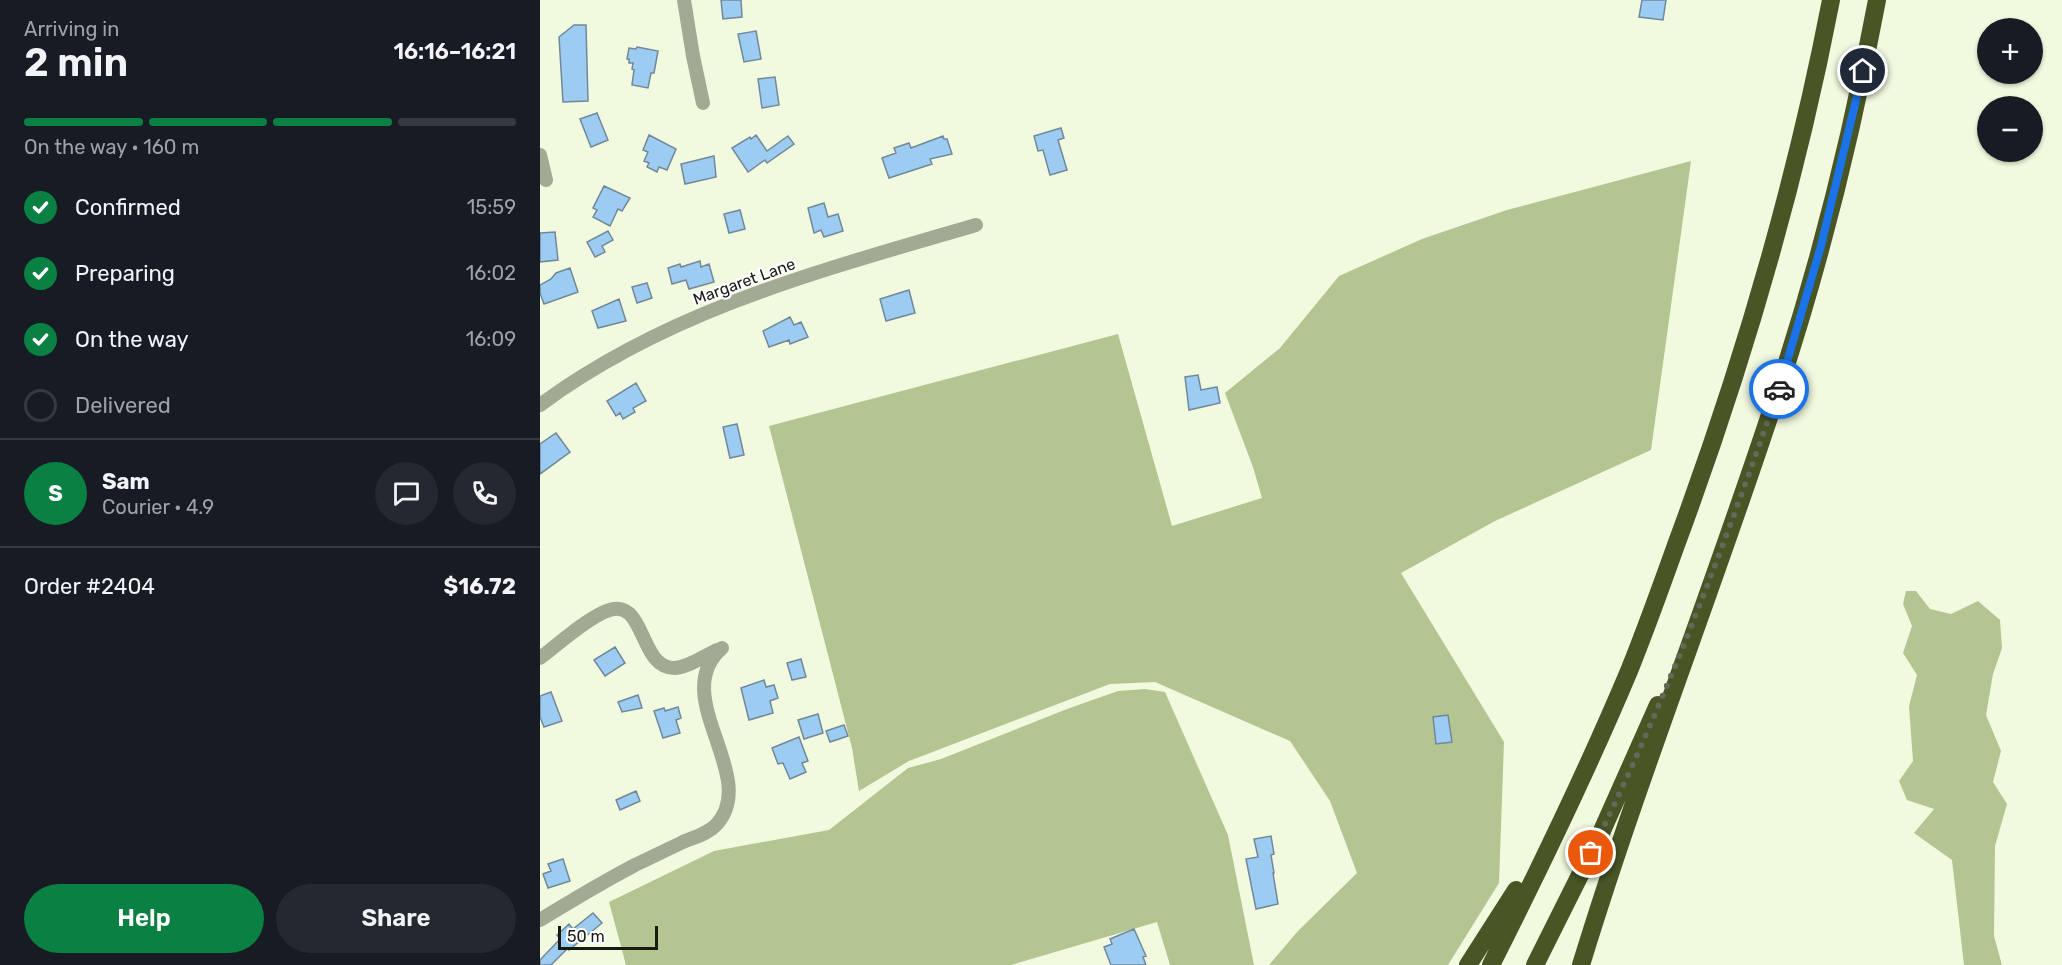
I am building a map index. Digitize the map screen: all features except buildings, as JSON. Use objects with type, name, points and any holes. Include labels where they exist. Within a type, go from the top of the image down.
[{"type":"highway","points":[[1491,965],[1549,849],[1629,670],[1732,390],[1798,154],[1831,0]]},
{"type":"highway","points":[[1581,965],[1611,867],[1691,645],[1780,384],[1815,267],[1860,89],[1877,0]]},
{"type":"highway","points":[[1534,965],[1616,801],[1690,631],[1724,545]]},
{"type":"highway","points":[[1468,965],[1518,887],[1573,785],[1629,670]]},
{"type":"street","points":[[684,0],[703,103]]},
{"type":"street","points":[[540,155],[546,180]]},
{"type":"street","name":"Margaret Lane","points":[[540,405],[605,362],[698,315],[757,292],[976,225]]},
{"type":"street","points":[[540,658],[589,621],[613,609],[630,614],[636,621],[654,658],[666,666],[682,666],[722,648],[707,665],[704,676],[704,696],[725,768],[728,803],[718,823],[704,834],[635,865],[540,920]]},
{"type":"green space","points":[[1691,161],[1651,450],[1495,521],[1401,573],[1504,742],[1499,883],[1448,965],[1269,965],[1298,931],[1357,873],[1330,801],[1290,741],[1155,682],[1110,684],[909,761],[859,791],[852,748],[769,426],[1118,334],[1172,526],[1262,498],[1253,467],[1225,393],[1280,348],[1339,276],[1422,239],[1507,210]]},
{"type":"green space","points":[[1906,591],[1916,591],[1930,609],[1951,614],[1978,601],[2000,620],[2002,648],[1993,674],[1986,715],[2001,751],[1993,782],[2007,804],[1995,846],[1994,936],[2002,965],[1964,965],[1952,860],[1914,833],[1934,809],[1907,800],[1899,781],[1913,761],[1909,706],[1917,675],[1903,653],[1912,626],[1903,604]]},
{"type":"green space","points":[[1145,689],[1165,692],[1228,835],[1254,965],[1170,965],[1157,922],[1011,965],[626,965],[609,902],[714,851],[829,830],[908,768],[941,759],[1118,691]]},
{"type":"way so far","points":[[1591,853],[1690,631],[1724,545],[1779,389]]},
{"type":"route","points":[[1779,389],[1821,246],[1863,71]]}]
